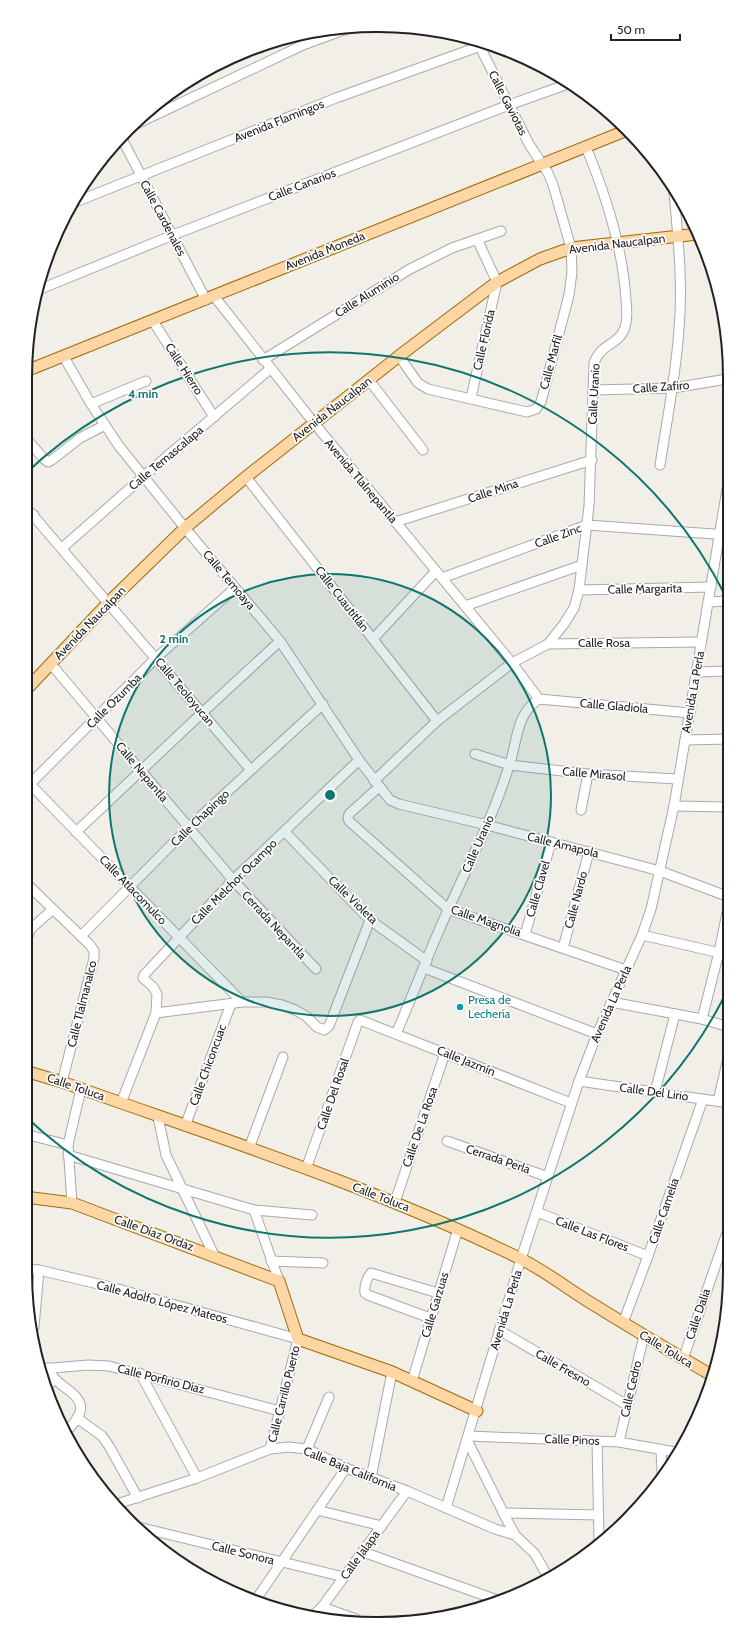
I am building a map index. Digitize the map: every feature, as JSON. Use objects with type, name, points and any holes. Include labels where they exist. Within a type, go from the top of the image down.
[{"type":"main road","name":"Avenida Moneda","points":[[33,366],[64,357],[621,132]]},
{"type":"main road","name":"Avenida Naucalpan","points":[[33,682],[108,603],[185,528],[314,423],[497,282],[540,259],[571,248],[692,235]]},
{"type":"main road","name":"Calle Toluca","points":[[32,1073],[62,1082],[249,1148],[394,1202],[458,1229],[521,1259],[623,1323],[708,1373]]},
{"type":"main road","name":"Calle Díaz Ordaz","points":[[32,1198],[72,1203],[214,1255],[279,1281]]},
{"type":"main road","points":[[279,1281],[298,1339]]},
{"type":"main road","name":"Calle Adolfo López Mateos","points":[[298,1339],[392,1372],[477,1411]]},
{"type":"street","points":[[151,117],[303,45],[328,36]]},
{"type":"street","name":"Avenida Flamingos","points":[[81,200],[336,98],[475,46]]},
{"type":"street","name":"Calle Gaviotas","points":[[483,48],[509,105],[541,164]]},
{"type":"street","name":"Calle Canarios","points":[[44,288],[173,235],[509,105],[563,86]]},
{"type":"street","name":"Calle Cardenales","points":[[124,143],[173,235],[210,298]]},
{"type":"street","name":"Calle Uranio","points":[[548,644],[564,624],[574,608],[579,590],[587,525],[592,460],[594,363],[597,355],[603,348],[617,340],[624,330],[627,315],[625,278],[617,242],[596,170],[586,146]]},
{"type":"street","name":"Calle Marfil","points":[[399,356],[418,383],[428,389],[527,412],[536,409],[541,402],[569,294],[572,272],[571,248],[553,185],[541,164]]},
{"type":"street","points":[[660,465],[673,388],[680,314],[681,291],[675,202]]},
{"type":"street","name":"Calle Aluminio","points":[[263,360],[410,269],[452,248],[501,231]]},
{"type":"street","points":[[477,239],[497,282]]},
{"type":"street","name":"Calle Florida","points":[[471,398],[497,282]]},
{"type":"street","name":"Avenida Tlalnepantla","points":[[210,298],[263,360],[512,663]]},
{"type":"street","name":"Calle Hierro","points":[[153,321],[214,417]]},
{"type":"street","name":"Calle Temoaya","points":[[64,357],[91,404],[119,446],[185,528],[280,641],[359,760],[390,800],[394,803]]},
{"type":"street","name":"Calle Temascalapa","points":[[62,548],[270,369]]},
{"type":"street","points":[[369,380],[423,450]]},
{"type":"street","name":"Calle Zafiro","points":[[594,390],[673,388],[723,380]]},
{"type":"street","points":[[91,404],[146,381]]},
{"type":"street","points":[[32,446],[48,462],[80,438],[105,425]]},
{"type":"street","name":"Calle Mina","points":[[395,522],[592,460]]},
{"type":"street","name":"Calle Cuautitlán","points":[[246,477],[437,721]]},
{"type":"street","name":"Calle Teoloyucan","points":[[34,516],[250,770]]},
{"type":"street","name":"Calle Zinc","points":[[439,575],[587,525],[723,535]]},
{"type":"street","name":"Avenida La Perla","points":[[446,1508],[477,1411],[499,1330],[521,1259],[579,1081],[597,1034],[642,935],[651,909],[674,806],[708,602],[723,539]]},
{"type":"street","points":[[465,606],[582,565]]},
{"type":"street","points":[[373,639],[439,575]]},
{"type":"street","name":"Calle Margarita","points":[[579,590],[711,587]]},
{"type":"street","name":"Calle Ozumba","points":[[32,777],[97,718],[156,658],[235,588]]},
{"type":"street","points":[[708,602],[723,601]]},
{"type":"street","points":[[76,832],[140,770],[280,641]]},
{"type":"street","name":"Calle Rosa","points":[[512,663],[548,644],[702,642]]},
{"type":"street","points":[[377,784],[437,721],[512,663],[539,699]]},
{"type":"street","name":"Calle Nepantla","points":[[51,664],[233,880]]},
{"type":"street","points":[[696,672],[723,671]]},
{"type":"street","name":"Calle Uranio","points":[[396,1034],[448,909],[487,825],[510,765],[521,722],[531,704],[539,699]]},
{"type":"street","name":"Calle Gladiola","points":[[539,699],[690,713]]},
{"type":"street","name":"Calle Chapingo","points":[[81,936],[189,827],[323,704]]},
{"type":"street","points":[[685,740],[723,740]]},
{"type":"street","name":"Calle Mirasol","points":[[475,754],[510,765],[588,774],[678,779]]},
{"type":"street","name":"Calle Melchor Ocampo","points":[[156,1013],[157,994],[143,978],[179,937],[233,880],[359,760]]},
{"type":"street","points":[[581,810],[588,774]]},
{"type":"street","name":"Calle Magnolia","points":[[377,784],[349,814],[349,821],[448,909],[626,970]]},
{"type":"street","name":"Calle Atlacomulco","points":[[32,785],[242,1002]]},
{"type":"street","name":"Calle Amapola","points":[[394,803],[487,825],[660,871],[723,895]]},
{"type":"street","points":[[674,806],[723,807]]},
{"type":"street","name":"Calle Violeta","points":[[285,832],[370,920],[425,965],[597,1034]]},
{"type":"street","name":"Calle Clavel","points":[[525,935],[551,842]]},
{"type":"street","name":"Calle Nardo","points":[[563,948],[589,852]]},
{"type":"street","name":"Cerrada Nepantla","points":[[233,880],[316,969]]},
{"type":"street","name":"Calle Tlalmanalco","points":[[32,889],[52,910],[81,936],[94,951],[94,958],[62,1082]]},
{"type":"street","points":[[32,928],[52,910]]},
{"type":"street","points":[[121,1103],[156,1013],[242,1002],[266,1002],[282,1005],[306,1016],[317,1027],[324,1030],[327,1028],[370,920]]},
{"type":"street","points":[[702,1019],[723,932]]},
{"type":"street","points":[[642,935],[723,953]]},
{"type":"street","points":[[612,1002],[702,1019],[723,1025]]},
{"type":"street","name":"Calle Chiconcuac","points":[[185,1126],[231,1004]]},
{"type":"street","points":[[655,1092],[675,1014]]},
{"type":"street","name":"Calle Jazmín","points":[[360,1020],[572,1103]]},
{"type":"street","name":"Calle Del Rosal","points":[[306,1169],[360,1020]]},
{"type":"street","name":"Calle De La Rosa","points":[[394,1202],[445,1053]]},
{"type":"street","points":[[249,1148],[283,1057]]},
{"type":"street","points":[[718,1101],[723,1080]]},
{"type":"street","name":"Calle Del Lirio","points":[[579,1081],[723,1102]]},
{"type":"street","points":[[72,1203],[68,1150],[81,1089]]},
{"type":"street","name":"Calle Camelia","points":[[623,1323],[703,1099]]},
{"type":"street","points":[[158,1117],[166,1155],[214,1255]]},
{"type":"street","points":[[32,1137],[68,1150],[254,1210],[312,1215]]},
{"type":"street","name":"Cerrada Perla","points":[[447,1141],[548,1177]]},
{"type":"street","points":[[254,1210],[279,1281]]},
{"type":"street","name":"Calle Las Flores","points":[[537,1212],[648,1256]]},
{"type":"street","name":"Calle Garzuas","points":[[412,1381],[458,1229]]},
{"type":"street","name":"Calle Dalia","points":[[683,1358],[723,1244]]},
{"type":"street","points":[[271,1261],[323,1263]]},
{"type":"street","name":"Calle Adolfo López Mateos","points":[[32,1269],[111,1287],[298,1339]]},
{"type":"street","points":[[35,1316],[39,1270]]},
{"type":"street","points":[[430,1318],[365,1293],[364,1289],[368,1276],[371,1273],[438,1293]]},
{"type":"street","name":"Calle Fresno","points":[[499,1330],[627,1405]]},
{"type":"street","name":"Calle Cedro","points":[[619,1442],[644,1335]]},
{"type":"street","name":"Calle Carrillo Puerto","points":[[270,1449],[298,1339]]},
{"type":"street","name":"Calle Porfirio Díaz","points":[[46,1368],[88,1365],[109,1366],[280,1410]]},
{"type":"street","points":[[47,1371],[78,1398],[81,1404],[81,1410],[70,1427]]},
{"type":"street","points":[[371,1478],[392,1372]]},
{"type":"street","points":[[140,1373],[197,1478]]},
{"type":"street","points":[[50,1383],[54,1378]]},
{"type":"street","points":[[307,1449],[329,1397]]},
{"type":"street","points":[[77,1418],[102,1436],[138,1498]]},
{"type":"street","points":[[468,1438],[503,1513],[515,1534],[535,1554],[546,1573]]},
{"type":"street","name":"Calle Pinos","points":[[468,1438],[619,1442],[672,1452]]},
{"type":"street","points":[[597,1441],[599,1536]]},
{"type":"street","name":"Calle Baja California","points":[[122,1503],[197,1478],[270,1449],[289,1447],[307,1449],[346,1468],[407,1491],[495,1529],[515,1534]]},
{"type":"street","points":[[661,1450],[662,1468]]},
{"type":"street","points":[[259,1596],[346,1468]]},
{"type":"street","name":"Calle Jalapa","points":[[318,1611],[407,1491]]},
{"type":"street","points":[[317,1510],[382,1526]]},
{"type":"street","points":[[503,1513],[598,1515]]},
{"type":"street","name":"Calle Sonora","points":[[154,1534],[344,1577]]},
{"type":"street","points":[[363,1552],[492,1598]]},
{"type":"street","points":[[322,1607],[345,1615]]},
{"type":"place","name":"Presa de Lechería","points":[[460,1007]]}]
